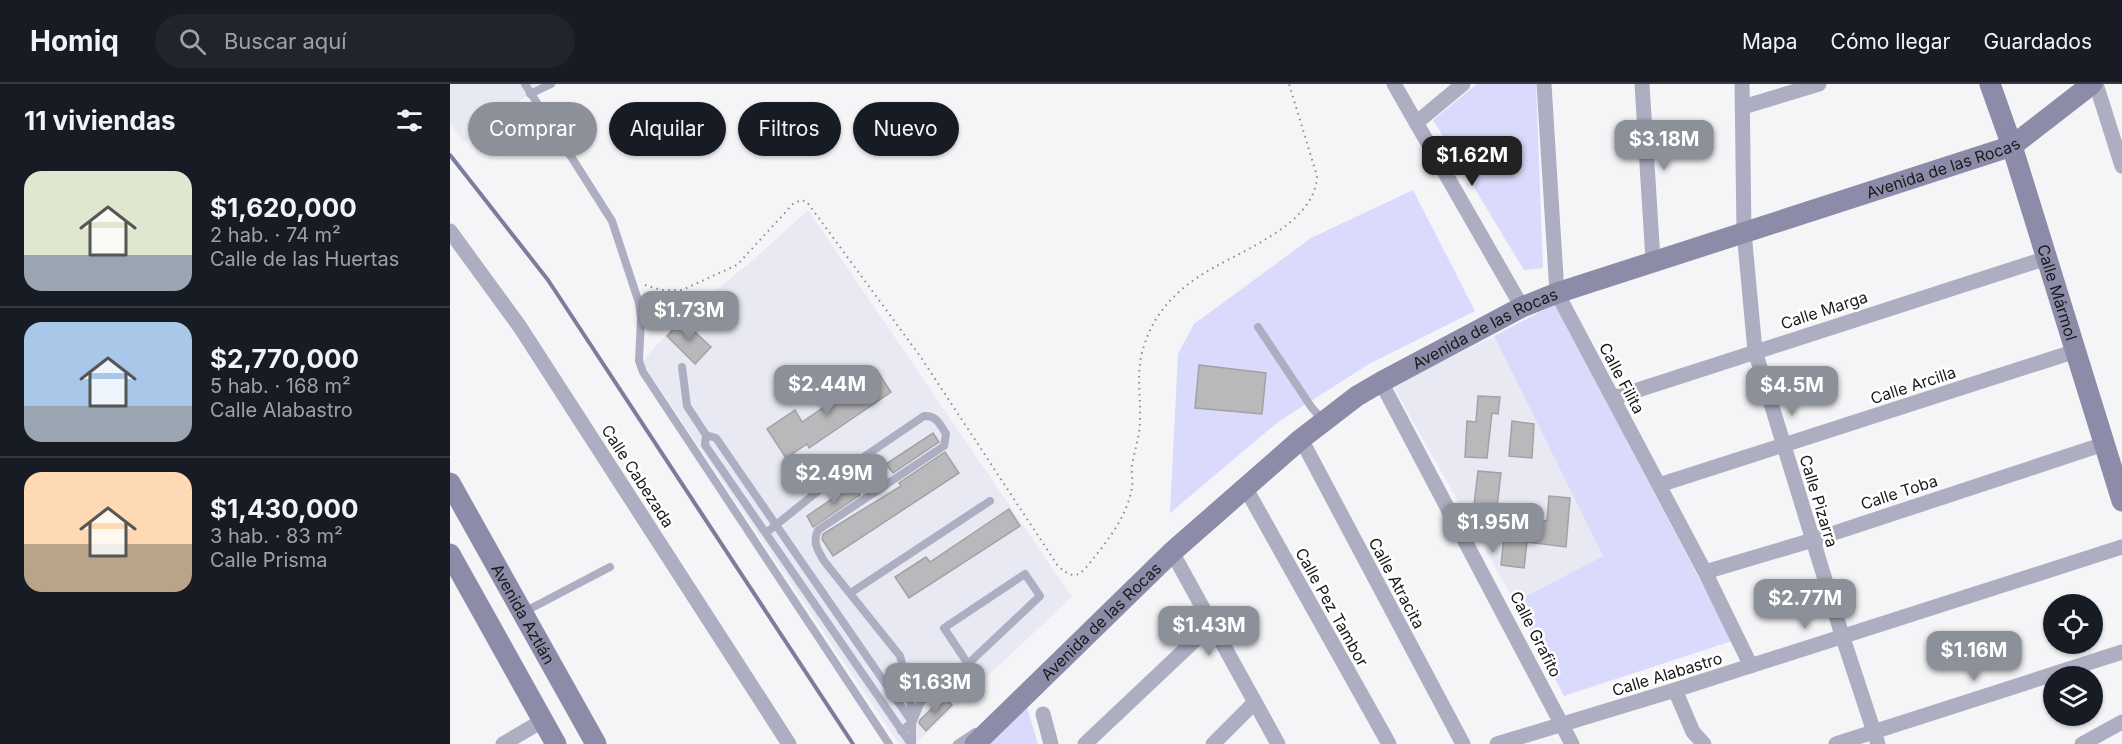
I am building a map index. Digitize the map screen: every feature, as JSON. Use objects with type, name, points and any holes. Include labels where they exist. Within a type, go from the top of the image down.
[{"type":"street","points":[[1394,84],[1521,307]]},
{"type":"street","points":[[1416,123],[1463,84]]},
{"type":"street","name":"Calle Filita","points":[[1544,84],[1557,293],[1705,572],[1751,666]]},
{"type":"street","points":[[1641,84],[1653,260]]},
{"type":"street","name":"Calle Pizarra","points":[[1742,84],[1744,232],[1755,351],[1876,738]]},
{"type":"street","points":[[1743,107],[1819,84]]},
{"type":"street","name":"Calle Mármol","points":[[1990,84],[2012,146],[2122,501]]},
{"type":"street","points":[[2094,84],[2122,166]]},
{"type":"street","name":"Avenida de las Rocas","points":[[975,744],[1172,552],[1300,439],[1381,382],[1521,307],[1557,293],[1653,260],[2012,146],[2094,84]]},
{"type":"street","name":"Calle Cabezada","points":[[450,231],[520,327],[789,744]]},
{"type":"street","name":"Calle Marga","points":[[1613,398],[2047,258]]},
{"type":"street","name":"Calle Arcilla","points":[[1659,485],[2076,351]]},
{"type":"street","name":"Calle Grafito","points":[[1381,382],[1469,544],[1572,744]]},
{"type":"street","name":"Calle Atracita","points":[[1300,439],[1463,744]]},
{"type":"street","name":"Calle Toba","points":[[1705,572],[1813,540],[2104,444]]},
{"type":"street","name":"Avenida Aztlán","points":[[450,483],[596,744]]},
{"type":"street","name":"Calle Pez Tambor","points":[[1245,487],[1389,744]]},
{"type":"street","name":"Calle Alabastro","points":[[1497,744],[1676,690],[1842,635],[2122,548]]},
{"type":"street","points":[[1172,552],[1253,704],[1278,744]]},
{"type":"street","points":[[450,554],[556,744]]},
{"type":"street","points":[[1085,744],[1211,625]]},
{"type":"street","points":[[1836,744],[1876,738],[2122,652]]},
{"type":"street","points":[[1676,690],[1693,732],[1704,744]]},
{"type":"street","points":[[1213,744],[1253,704]]},
{"type":"street","points":[[1043,714],[1051,744]]},
{"type":"street","points":[[503,744],[542,722]]},
{"type":"street","points":[[2082,744],[2122,722]]},
{"type":"lane","points":[[525,84],[612,221],[640,311],[638,352],[643,372],[889,744]]},
{"type":"lane","points":[[530,94],[551,84]]},
{"type":"lane","points":[[1258,327],[1312,408],[1324,421]]},
{"type":"lane","points":[[682,367],[687,406],[706,435],[705,445],[912,744]]},
{"type":"lane","points":[[766,533],[843,471],[924,416],[931,415],[936,418],[946,434],[944,446],[818,531],[815,544],[824,561],[852,592],[900,656],[910,692],[912,744]]},
{"type":"lane","points":[[706,435],[717,438],[912,722]]},
{"type":"lane","points":[[852,592],[990,501]]},
{"type":"lane","points":[[522,613],[610,567]]},
{"type":"lane","points":[[901,730],[912,722],[920,704],[935,684],[968,664],[1040,596],[1025,574],[944,628],[968,664]]},
{"type":"lane","points":[[826,621],[838,613]]},
{"type":"lane","points":[[957,744],[972,734],[991,728]]},
{"type":"path","points":[[631,279],[661,290],[682,290],[737,265],[793,204],[801,200],[807,202],[920,356],[1058,566],[1068,575],[1074,576],[1082,572],[1099,552],[1120,521],[1128,501],[1140,420],[1137,381],[1142,352],[1152,321],[1197,277],[1278,232],[1313,199],[1317,189],[1317,176],[1289,84]]},
{"type":"shaded area","points":[[450,84],[543,84],[518,102],[468,102],[468,139],[464,142],[450,123]]},
{"type":"shaded area","points":[[1477,84],[1536,84],[1543,268],[1524,270],[1433,120]]},
{"type":"shaded area","points":[[1413,190],[1475,311],[1369,364],[1278,422],[1170,513],[1178,354],[1194,324],[1311,238]]},
{"type":"shaded area","points":[[808,210],[1072,597],[915,744],[899,744],[642,362],[680,319],[752,261]]},
{"type":"shaded area","points":[[1555,304],[1732,641],[1564,696],[1515,602],[1603,556],[1494,336]]},
{"type":"shaded area","points":[[1494,336],[1603,556],[1515,602],[1393,386]]},
{"type":"shaded area","points":[[1027,707],[1038,744],[990,744]]},
{"type":"building","points":[[682,320],[711,347],[695,364],[667,336]]},
{"type":"building","points":[[1199,365],[1266,373],[1262,414],[1195,408]]},
{"type":"building","points":[[877,371],[891,392],[809,448],[807,444],[786,458],[767,429],[795,410],[802,422]]},
{"type":"building","points":[[1478,396],[1500,397],[1498,414],[1492,413],[1487,458],[1465,457],[1467,421],[1476,422]]},
{"type":"building","points":[[1512,421],[1534,424],[1532,458],[1509,456]]},
{"type":"building","points":[[933,433],[939,442],[893,473],[886,464]]},
{"type":"building","points":[[945,452],[959,473],[833,556],[822,539],[823,534],[901,486],[899,483]]},
{"type":"building","points":[[1478,471],[1501,473],[1496,516],[1547,521],[1549,496],[1570,498],[1566,547],[1527,542],[1524,568],[1501,565],[1504,537],[1483,533],[1484,515],[1473,513]]},
{"type":"building","points":[[854,484],[860,495],[813,527],[807,516]]},
{"type":"building","points":[[1009,509],[1020,526],[909,598],[895,577],[926,557],[930,562]]},
{"type":"building","points":[[944,697],[952,705],[926,731],[919,723],[920,720]]},
{"type":"waterway","points":[[450,155],[548,280],[853,744]]}]
